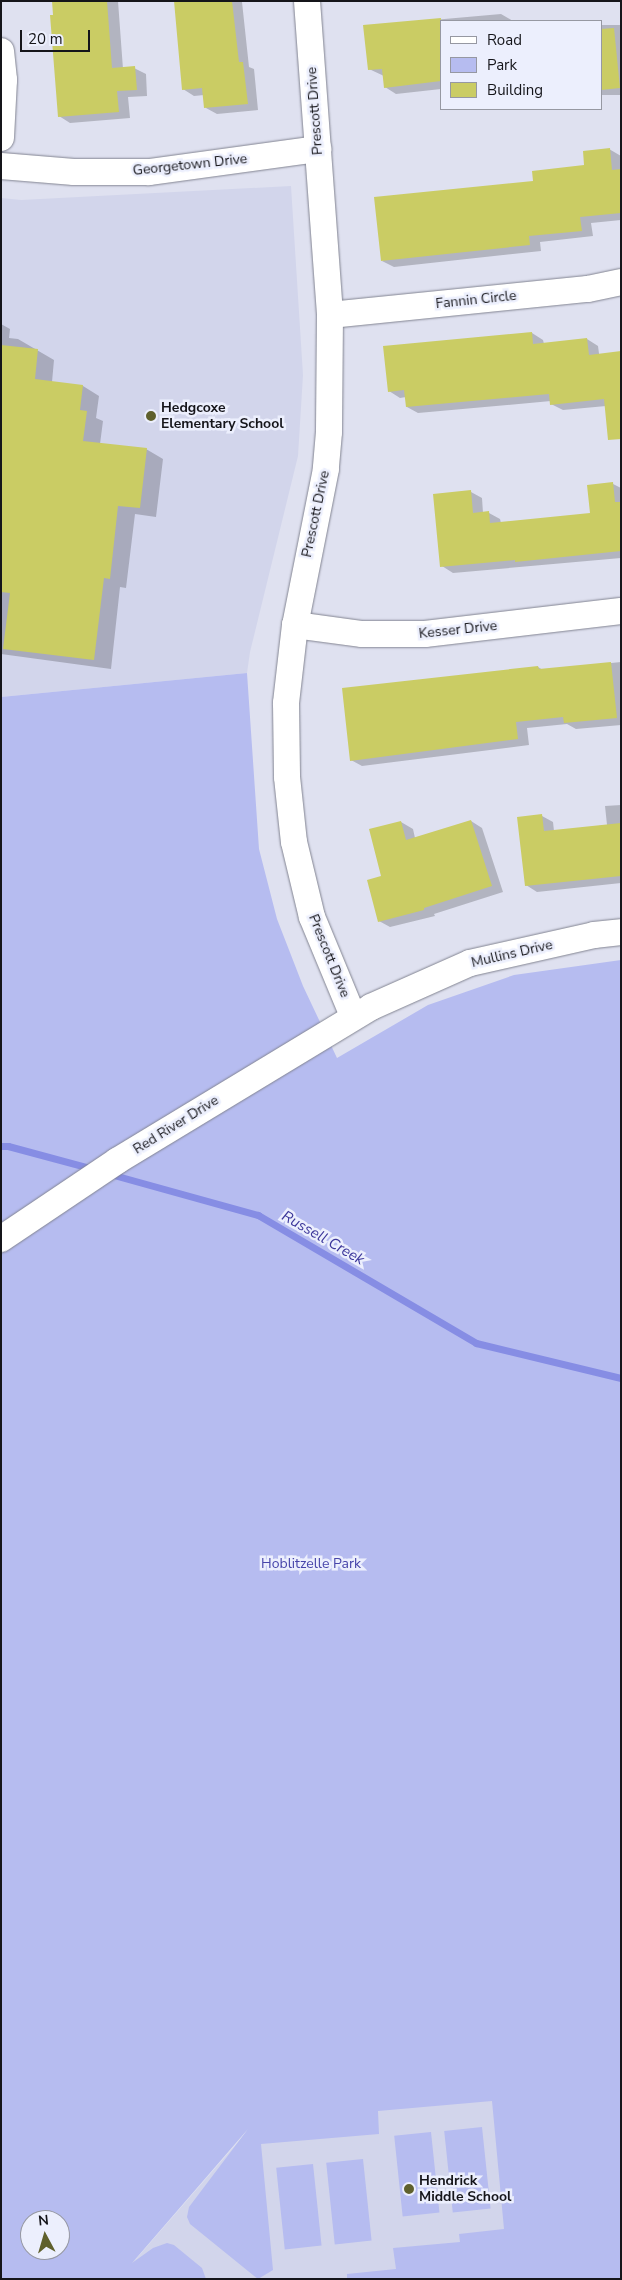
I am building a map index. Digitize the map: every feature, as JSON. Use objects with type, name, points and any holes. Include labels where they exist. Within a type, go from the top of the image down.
[{"type":"street","name":"Prescott Drive","points":[[307,1],[330,315],[329,432],[326,469],[296,625],[286,703],[287,777],[294,842],[312,917],[353,1016]]},
{"type":"street","points":[[1,51],[4,80],[1,138]]},
{"type":"street","name":"Georgetown Drive","points":[[1,166],[74,172],[149,172],[318,149]]},
{"type":"street","name":"Fannin Circle","points":[[330,315],[588,289],[621,282]]},
{"type":"street","name":"Kesser Drive","points":[[296,625],[362,634],[425,634],[621,612]]},
{"type":"street","name":"Mullins Drive","points":[[353,1016],[470,962],[594,935],[621,932]]},
{"type":"street","name":"Red River Drive","points":[[3,1238],[118,1161],[353,1016]]},
{"type":"shaded area","name":"Hedgcoxe Elementary School","points":[[291,186],[303,375],[298,456],[250,652],[247,673],[1,697],[1,198],[21,200]]},
{"type":"shaded area","name":"Hendrick Middle School","points":[[507,2070],[621,2279],[107,2279],[136,2259],[257,2120]]},
{"type":"green space","name":"Hoblitzelle Park","points":[[247,673],[259,849],[277,919],[303,986],[337,1058],[428,1005],[514,975],[621,960],[621,2279],[347,2279],[347,2274],[396,2269],[393,2248],[460,2242],[459,2234],[504,2229],[492,2101],[378,2111],[379,2134],[261,2144],[273,2270],[258,2279],[190,2224],[187,2217],[189,2207],[248,2129],[132,2263],[153,2248],[167,2243],[174,2245],[202,2268],[206,2279],[1,2279],[1,697]]},
{"type":"green space","points":[[482,2127],[491,2209],[453,2213],[444,2131]]},
{"type":"green space","points":[[431,2132],[439,2213],[403,2216],[394,2136]]},
{"type":"green space","points":[[363,2159],[372,2241],[335,2244],[326,2163]]},
{"type":"green space","points":[[313,2164],[322,2246],[285,2249],[276,2168]]},
{"type":"building","points":[[52,1],[107,1],[112,68],[135,66],[137,90],[117,91],[119,112],[58,117],[50,15],[53,15]]},
{"type":"building","points":[[174,1],[232,1],[239,62],[243,62],[248,104],[204,108],[202,88],[182,90]]},
{"type":"building","points":[[441,18],[440,81],[384,88],[382,69],[368,70],[363,25]]},
{"type":"building","points":[[614,28],[620,88],[602,90],[602,29]]},
{"type":"building","points":[[610,148],[612,170],[621,169],[621,213],[580,217],[582,231],[529,236],[530,245],[381,261],[374,197],[533,181],[532,171],[584,165],[583,151]]},
{"type":"building","points":[[532,332],[533,344],[587,338],[589,355],[621,351],[621,439],[608,440],[604,399],[550,405],[549,394],[406,407],[404,390],[388,392],[383,346]]},
{"type":"building","points":[[1,345],[38,349],[35,379],[83,385],[80,410],[87,411],[83,441],[147,448],[140,508],[118,506],[110,579],[104,578],[94,660],[3,649],[10,593],[1,592]]},
{"type":"building","points":[[613,482],[615,502],[621,502],[621,551],[515,562],[515,560],[440,567],[433,494],[471,490],[473,513],[489,511],[490,523],[590,513],[587,485]]},
{"type":"building","points":[[611,662],[617,718],[564,723],[563,717],[516,722],[518,739],[350,761],[342,688],[538,666],[539,669]]},
{"type":"building","points":[[542,814],[544,831],[621,823],[621,876],[525,886],[517,817]]},
{"type":"building","points":[[471,820],[492,886],[424,908],[424,910],[378,922],[367,880],[381,876],[369,829],[401,821],[406,840]]},
{"type":"waterway","name":"Russell Creek","points":[[1,1146],[8,1146],[93,1169]]},
{"type":"waterway","name":"Russell Creek","points":[[110,1174],[258,1215],[476,1343],[621,1378]]},
{"type":"place","name":"Hedgcoxe Elementary School","points":[[151,416]]},
{"type":"place","name":"Hendrick Middle School","points":[[409,2189]]}]
